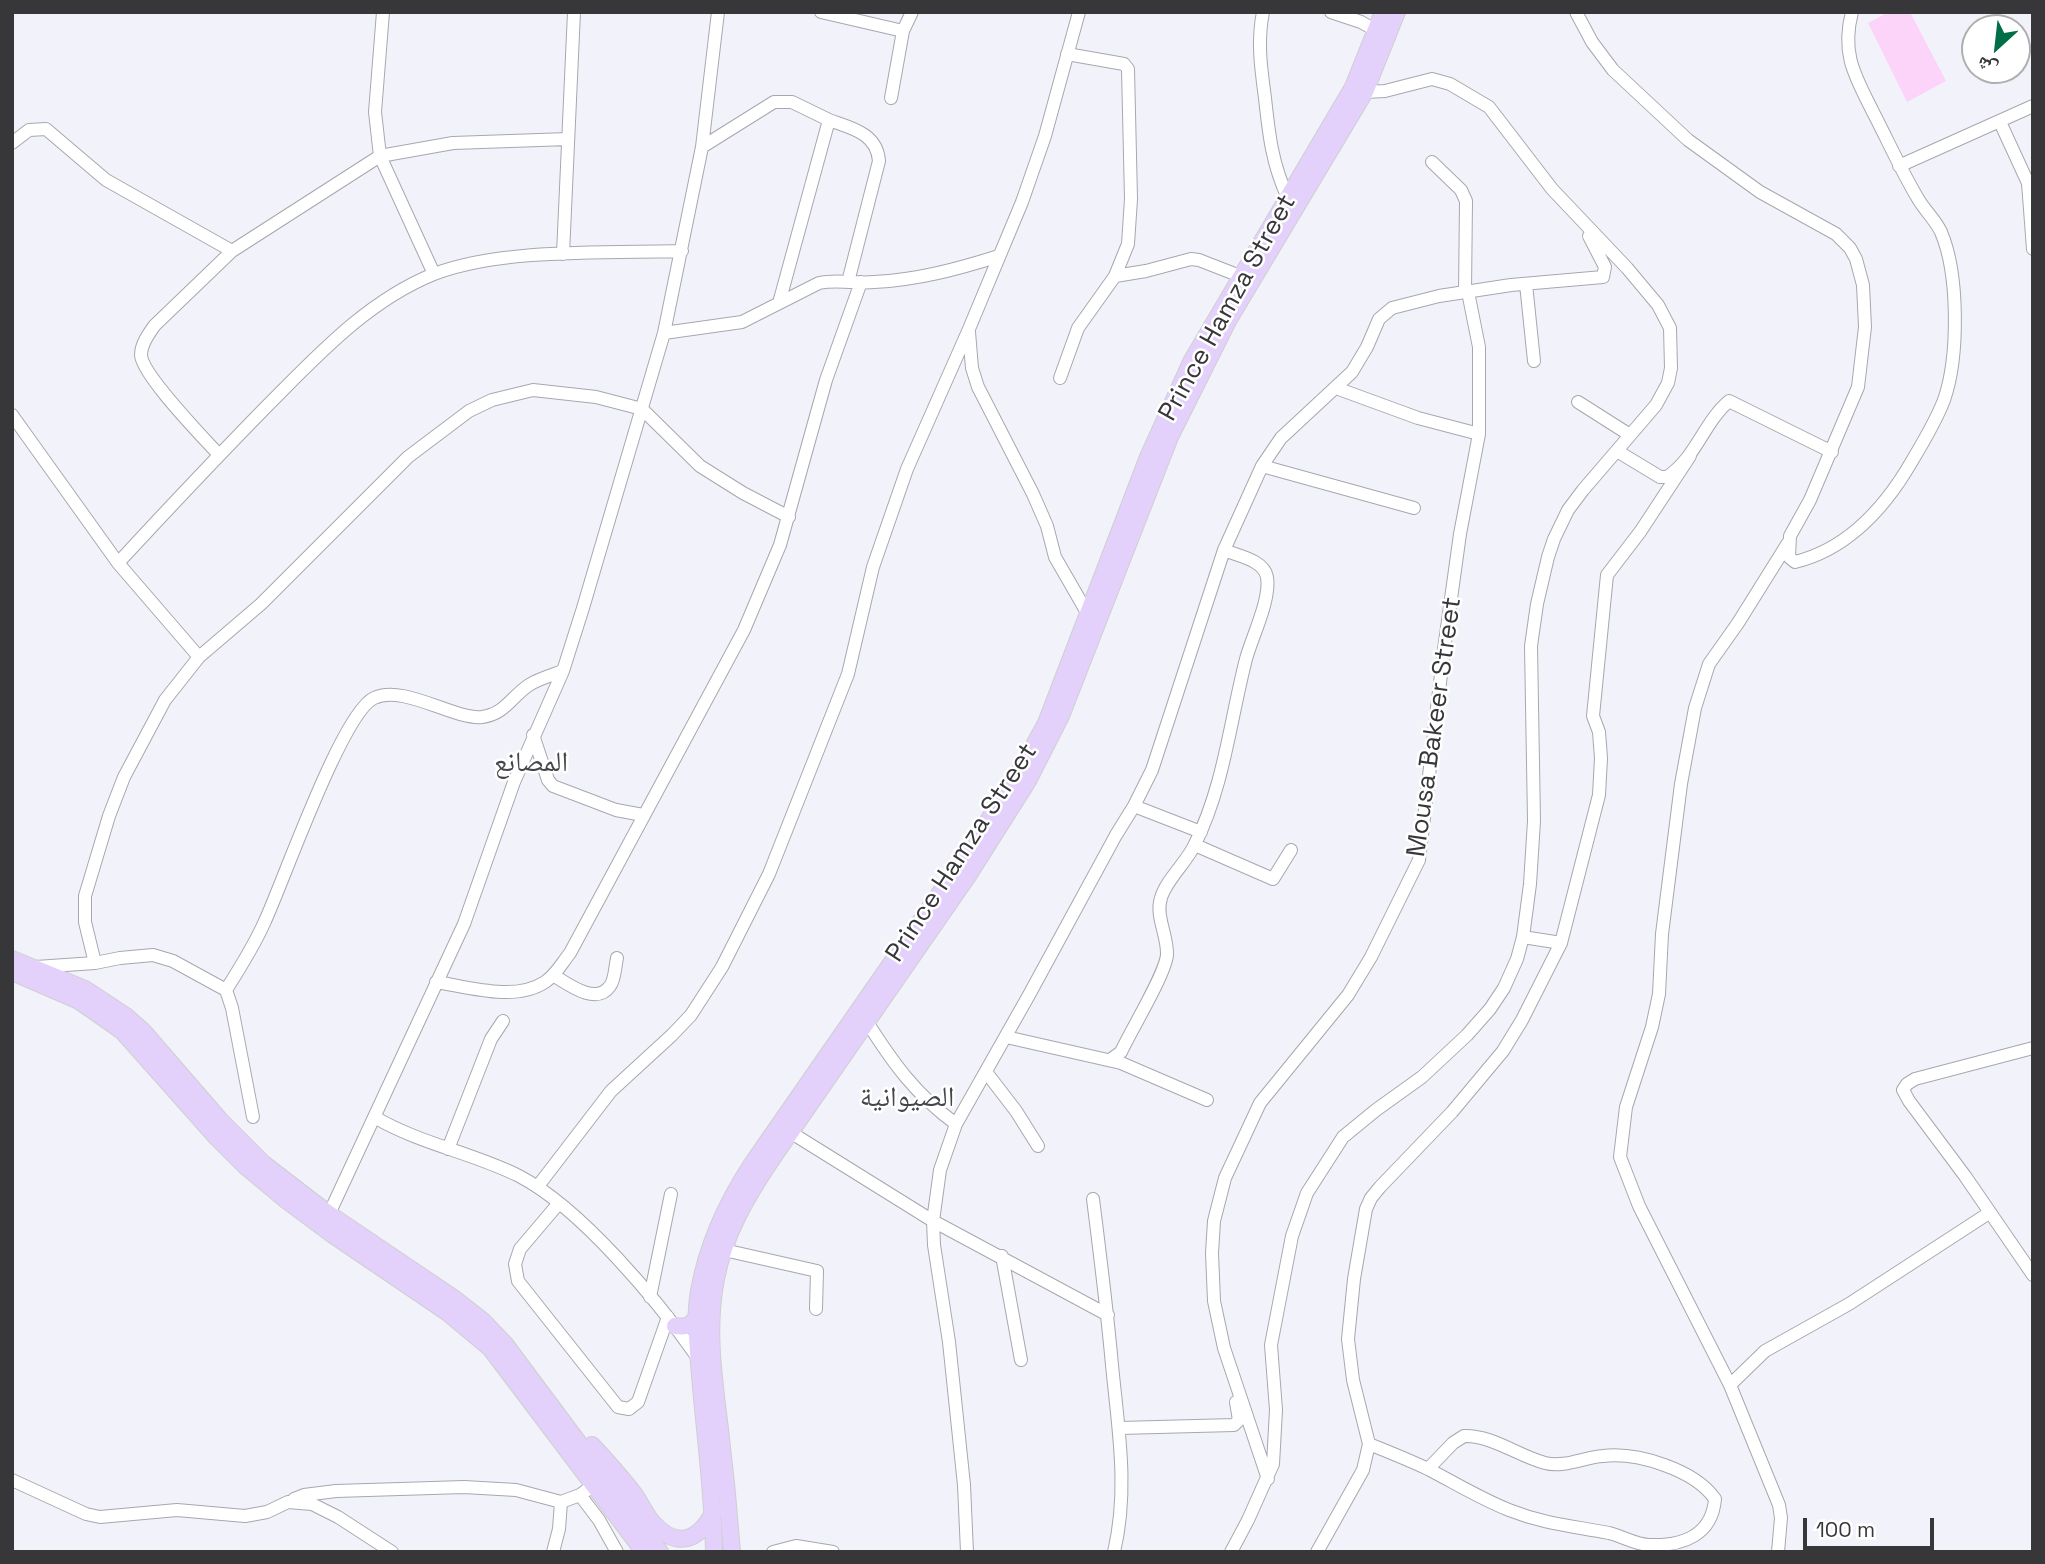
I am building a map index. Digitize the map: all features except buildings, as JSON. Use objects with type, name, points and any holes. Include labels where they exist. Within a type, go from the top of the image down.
[{"type":"main road","name":"Prince Hamza Street","points":[[732,1552],[728,1495],[699,1359],[698,1294],[708,1256],[740,1182],[999,806],[1046,723],[1089,616],[1170,437],[1246,290],[1335,131],[1383,12]]},
{"type":"main road","name":"Prince Hamza Street","points":[[714,1552],[711,1422],[713,1380],[710,1336],[712,1301],[716,1277],[735,1221],[748,1195],[968,876],[1028,781],[1061,716],[1125,537],[1148,457],[1192,360],[1288,198],[1364,92],[1397,12]]},
{"type":"main road","points":[[12,959],[20,969],[79,1001],[122,1031],[146,1054],[172,1088],[244,1165],[286,1200],[466,1327],[490,1348],[587,1490],[644,1552]]},
{"type":"main road","points":[[20,969],[85,989],[126,1016],[143,1031],[220,1120],[264,1164],[329,1214],[436,1285],[482,1320],[505,1344],[660,1552]]},
{"type":"main road","points":[[671,1322],[681,1327],[691,1324],[697,1315]]},
{"type":"main road","points":[[565,1423],[594,1446],[663,1532],[679,1538],[694,1535],[702,1531],[713,1513]]},
{"type":"street","points":[[383,12],[375,112],[380,156],[434,274]]},
{"type":"street","points":[[563,254],[574,12]]},
{"type":"street","points":[[329,1214],[464,924],[533,735],[563,671],[664,333],[702,147],[718,12]]},
{"type":"street","points":[[821,12],[904,31]]},
{"type":"street","points":[[891,98],[904,31],[912,12]]},
{"type":"street","points":[[538,1186],[611,1091],[673,1035],[691,1015],[722,967],[769,874],[848,674],[873,566],[906,469],[1013,225],[1038,157],[1079,12]]},
{"type":"street","points":[[1263,12],[1259,33],[1259,63],[1268,133],[1276,174],[1288,198]]},
{"type":"street","points":[[1331,12],[1361,22],[1377,31]]},
{"type":"street","points":[[1576,12],[1592,42],[1613,70],[1688,140],[1760,192],[1836,234],[1853,253],[1863,285],[1865,327],[1861,376],[1851,407],[1789,541],[1709,664],[1695,708],[1681,784],[1662,934],[1659,994],[1652,1027],[1626,1107],[1620,1157],[1639,1206],[1730,1385],[1779,1505],[1781,1518],[1778,1552]]},
{"type":"street","points":[[1789,541],[1789,557],[1795,562],[1845,539],[1867,522],[1908,468],[1935,420],[1945,397],[1953,345],[1950,263],[1937,225],[1919,201],[1899,166],[1859,85],[1848,56],[1848,27],[1852,12]]},
{"type":"street","points":[[1060,378],[1077,328],[1115,276],[1128,244],[1130,228],[1128,69],[1124,64],[1067,54]]},
{"type":"street","points":[[1231,1552],[1268,1480],[1273,1464],[1276,1409],[1271,1345],[1292,1236],[1307,1193],[1343,1137],[1440,1062],[1490,1009],[1509,978],[1524,937],[1530,884],[1534,821],[1531,646],[1537,604],[1551,547],[1568,510],[1657,405],[1668,383],[1671,368],[1670,328],[1658,305],[1552,189],[1494,112],[1450,84],[1432,79],[1385,91],[1364,92]]},
{"type":"street","points":[[436,982],[512,992],[528,990],[544,983],[553,975],[569,953],[744,629],[789,517],[855,282],[879,161],[878,152],[876,144],[858,131],[792,102],[774,102],[702,147]]},
{"type":"street","points":[[1899,166],[2033,106]]},
{"type":"street","points":[[779,303],[828,120]]},
{"type":"street","points":[[2000,122],[2028,169],[2033,249]]},
{"type":"street","points":[[12,143],[29,130],[46,129],[115,186],[232,251]]},
{"type":"street","points":[[219,455],[149,374],[141,356],[146,338],[155,325],[232,251],[380,156],[453,143],[568,139]]},
{"type":"street","name":"Mousa Bakeer Street","points":[[1268,1480],[1224,1348],[1214,1301],[1212,1253],[1218,1202],[1225,1178],[1260,1103],[1348,995],[1371,957],[1419,860],[1458,548],[1479,434],[1479,347],[1468,292],[1465,292],[1466,201],[1464,194],[1432,162]]},
{"type":"street","points":[[967,1552],[964,1485],[933,1221],[940,1170],[956,1124],[1152,770],[1224,550],[1262,466],[1281,438],[1352,372],[1379,319],[1392,308],[1465,292],[1603,277],[1605,267],[1583,223]]},
{"type":"street","points":[[118,563],[316,357],[381,303],[434,274],[484,262],[563,254],[682,251]]},
{"type":"street","points":[[664,333],[742,322],[819,283],[936,274],[999,256]]},
{"type":"street","points":[[1115,276],[1191,259],[1240,276]]},
{"type":"street","points":[[1526,284],[1534,361]]},
{"type":"street","points":[[969,329],[972,368],[978,387],[1033,494],[1047,526],[1055,557],[1089,616]]},
{"type":"street","points":[[1336,388],[1418,418],[1479,434]]},
{"type":"street","points":[[95,963],[85,922],[85,896],[124,776],[179,681],[199,657],[261,604],[408,457],[470,411],[492,400],[533,390],[596,397],[642,410],[700,466],[789,517]]},
{"type":"street","points":[[1317,1552],[1363,1469],[1369,1444],[1353,1380],[1348,1339],[1354,1279],[1366,1209],[1380,1187],[1452,1112],[1503,1051],[1561,943],[1599,795],[1601,758],[1599,732],[1593,716],[1607,575],[1640,532],[1721,408],[1729,401],[1832,452]]},
{"type":"street","points":[[1578,402],[1630,435]]},
{"type":"street","points":[[12,415],[118,563],[199,657]]},
{"type":"street","points":[[1617,451],[1663,478],[1673,473],[1690,456]]},
{"type":"street","points":[[1262,466],[1414,508]]},
{"type":"street","points":[[1110,1060],[1121,1052],[1167,957],[1160,913],[1162,894],[1195,845],[1224,766],[1245,663],[1268,584],[1266,572],[1261,565],[1224,550]]},
{"type":"street","points":[[226,990],[264,924],[335,756],[359,711],[371,699],[383,695],[400,696],[477,718],[495,715],[531,684],[563,671]]},
{"type":"street","points":[[533,735],[548,780],[553,786],[616,810],[643,815]]},
{"type":"street","points":[[1134,806],[1201,832]]},
{"type":"street","points":[[1195,845],[1273,879],[1291,850]]},
{"type":"street","points":[[1524,937],[1561,943]]},
{"type":"street","points":[[20,969],[143,956],[164,957],[226,990],[232,1008],[253,1117]]},
{"type":"street","points":[[553,975],[586,994],[595,994],[604,991],[612,983],[617,958]]},
{"type":"street","points":[[448,1149],[491,1039],[503,1021]]},
{"type":"street","points":[[867,1022],[907,1079],[931,1105],[956,1124]]},
{"type":"street","points":[[1006,1037],[1110,1060],[1207,1100]]},
{"type":"street","points":[[2033,1048],[1915,1079],[1903,1090],[2033,1275]]},
{"type":"street","points":[[986,1072],[1016,1111],[1038,1146]]},
{"type":"street","points":[[376,1118],[409,1136],[485,1162],[538,1186],[613,1256],[650,1297],[713,1380]]},
{"type":"street","points":[[790,1132],[933,1221],[1108,1315]]},
{"type":"street","points":[[650,1297],[671,1194]]},
{"type":"street","points":[[1093,1199],[1120,1428],[1123,1482],[1114,1552]]},
{"type":"street","points":[[559,1203],[520,1249],[516,1257],[516,1272],[526,1293],[578,1354],[618,1407],[629,1409],[638,1402],[671,1322]]},
{"type":"street","points":[[1730,1385],[1765,1351],[1849,1304],[1989,1213]]},
{"type":"street","points":[[724,1250],[817,1271],[816,1309]]},
{"type":"street","points":[[1002,1256],[1021,1360]]},
{"type":"street","points":[[1120,1428],[1234,1425],[1240,1420],[1233,1390],[1234,1377]]},
{"type":"street","points":[[1369,1444],[1429,1469],[1508,1510],[1550,1523],[1610,1534],[1647,1549],[1683,1541],[1696,1535],[1709,1523],[1714,1512],[1715,1499],[1709,1490],[1664,1465],[1621,1456],[1603,1455],[1548,1464],[1472,1436],[1464,1436],[1453,1443],[1429,1469]]},
{"type":"street","points":[[12,1480],[86,1514],[100,1517],[177,1510],[245,1516],[267,1512],[304,1495],[336,1491],[464,1487],[516,1490],[561,1502],[587,1490],[599,1520],[617,1552]]},
{"type":"street","points":[[288,1502],[312,1504],[321,1508],[393,1552]]},
{"type":"street","points":[[553,1552],[559,1529],[561,1502]]},
{"type":"street","points":[[773,1552],[796,1546],[833,1552]]},
{"type":"shaded area","points":[[1889,12],[1910,12],[1946,81],[1907,102],[1868,23]]},
{"type":"district","name":"المصانع","points":[[531,763]]},
{"type":"district","name":"الصيوانية","points":[[907,1098]]}]
